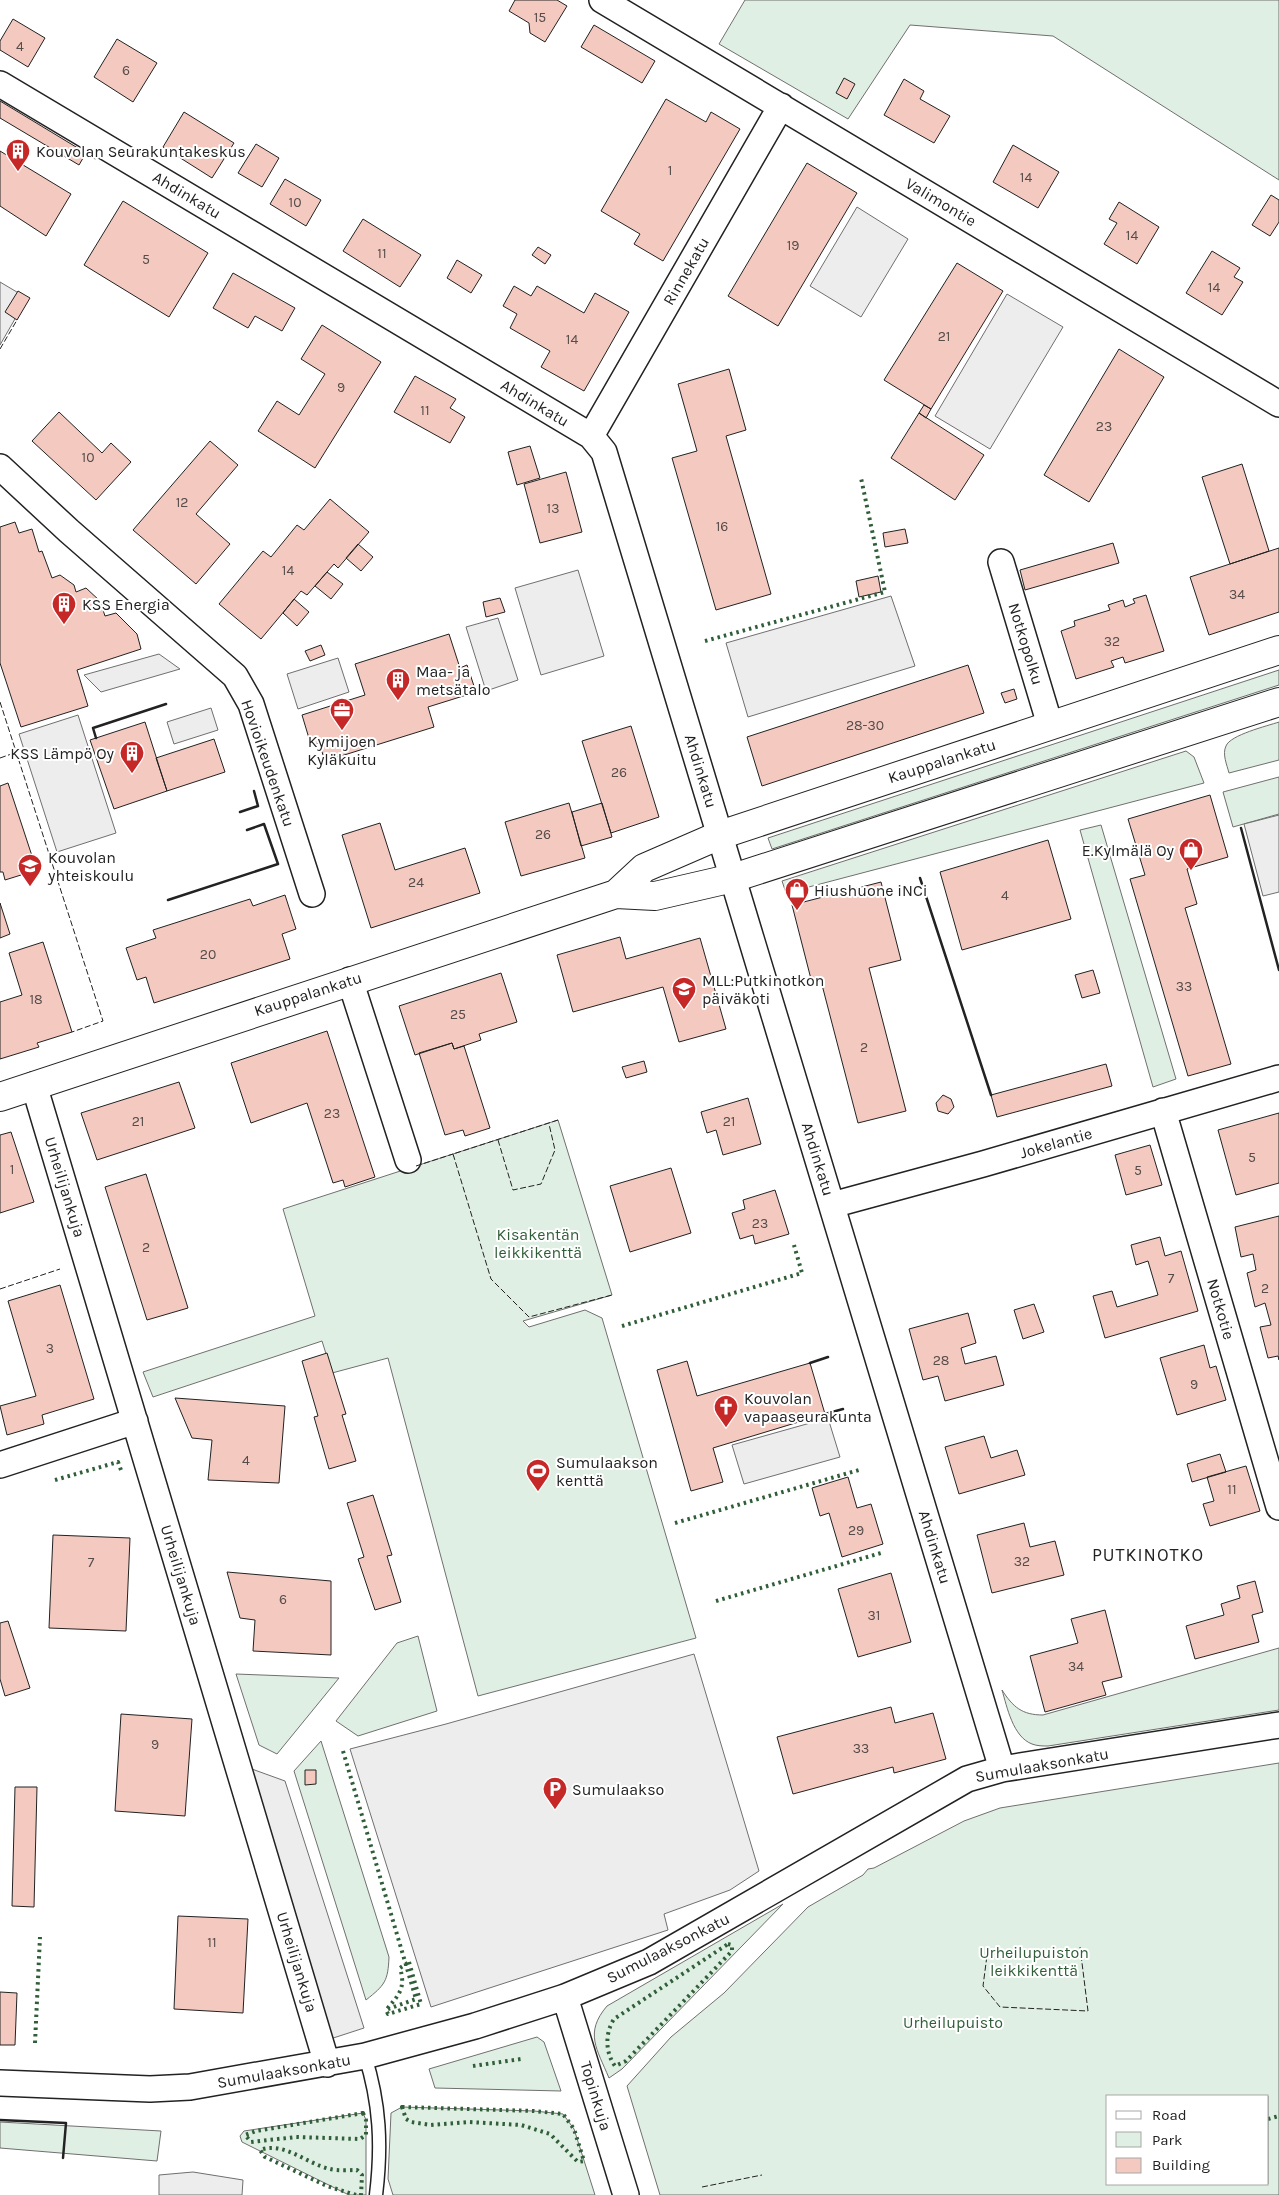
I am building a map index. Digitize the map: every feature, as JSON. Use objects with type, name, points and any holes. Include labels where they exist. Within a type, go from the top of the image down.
[{"type":"main road","name":"Kauppalankatu","points":[[616,894],[644,868],[720,835],[1279,650]]},
{"type":"main road","name":"Kauppalankatu","points":[[0,1097],[350,980],[616,894],[654,896],[733,878],[1279,702]]},
{"type":"street","name":"Valimontie","points":[[602,0],[1279,404]]},
{"type":"street","name":"Ahdinkatu","points":[[0,84],[591,436],[604,452],[1002,1769]]},
{"type":"street","name":"Rinnekatu","points":[[591,436],[780,106]]},
{"type":"street","name":"Hovioikeudenkatu","points":[[0,467],[83,543],[235,676],[250,704],[312,894]]},
{"type":"street","name":"Notkopolku","points":[[1001,562],[1050,725]]},
{"type":"street","points":[[350,980],[408,1160]]},
{"type":"street","name":"Jokelantie","points":[[832,1205],[983,1164],[1279,1078]]},
{"type":"street","name":"Urheilijankuja","points":[[34,1085],[327,2064]]},
{"type":"street","name":"Notkotie","points":[[1163,1111],[1276,1482],[1279,1507]]},
{"type":"street","points":[[0,1465],[135,1421]]},
{"type":"street","name":"Sumulaaksonkatu","points":[[0,2083],[106,2088],[170,2088],[233,2081],[365,2056],[475,2026],[565,1997],[656,1958],[967,1779],[1002,1769],[1279,1725]]},
{"type":"street","name":"Topinkuja","points":[[565,1997],[626,2195]]},
{"type":"lane","points":[[365,2056],[373,2082],[379,2114],[380,2160],[376,2195]]},
{"type":"green space","points":[[745,0],[1279,0],[1279,180],[1053,36],[910,25],[848,119],[719,44]]},
{"type":"green space","points":[[1279,670],[1279,685],[772,849],[768,838]]},
{"type":"green space","points":[[1279,722],[1279,760],[1229,773],[1224,752],[1229,742],[1250,731]]},
{"type":"green space","points":[[1186,751],[1194,757],[1204,783],[786,893],[782,881]]},
{"type":"green space","points":[[1279,777],[1279,814],[1233,827],[1223,792]]},
{"type":"green space","points":[[1101,825],[1176,1079],[1153,1087],[1080,830]]},
{"type":"green space","name":"Sumulaakson kenttä","points":[[558,1120],[612,1295],[523,1321],[529,1327],[585,1310],[602,1318],[696,1638],[478,1696],[388,1358],[332,1373],[322,1341],[153,1397],[143,1372],[315,1316],[283,1209]]},
{"type":"green space","points":[[418,1636],[437,1711],[358,1736],[336,1721],[397,1643]]},
{"type":"green space","points":[[1279,1648],[1279,1710],[1048,1746],[1032,1744],[1020,1735],[1012,1721],[1002,1690],[1019,1709],[1036,1715],[1043,1715]]},
{"type":"green space","points":[[236,1674],[339,1678],[277,1754],[259,1745]]},
{"type":"green space","points":[[321,1741],[389,1957],[388,1972],[384,1982],[366,2000],[294,1771]]},
{"type":"green space","name":"Urheilupuisto","points":[[1279,1763],[1279,2195],[660,2195],[627,2086],[671,2037],[724,1993],[808,1907],[863,1875],[868,1869],[874,1868],[964,1821],[1000,1808]]},
{"type":"green space","points":[[783,1904],[622,2069],[609,2078],[597,2050],[594,2033],[600,2016],[607,2006]]},
{"type":"green space","points":[[537,2037],[544,2042],[561,2091],[435,2088],[429,2069]]},
{"type":"green space","points":[[402,2107],[534,2111],[563,2114],[574,2129],[595,2195],[393,2195],[388,2179],[391,2113]]},
{"type":"green space","points":[[363,2113],[366,2120],[366,2195],[349,2195],[242,2142],[240,2136],[244,2131]]},
{"type":"green space","points":[[0,2122],[161,2131],[157,2161],[0,2148]]},
{"type":"shaded area","points":[[857,207],[908,239],[861,317],[810,286]]},
{"type":"shaded area","points":[[0,282],[27,298],[0,345]]},
{"type":"shaded area","points":[[1007,294],[1063,327],[990,449],[935,416]]},
{"type":"shaded area","points":[[578,570],[604,656],[541,675],[515,588]]},
{"type":"shaded area","points":[[891,596],[915,666],[748,717],[726,643]]},
{"type":"shaded area","points":[[498,618],[518,680],[486,691],[466,627]]},
{"type":"shaded area","points":[[159,654],[180,669],[101,692],[84,675]]},
{"type":"shaded area","points":[[338,658],[349,692],[298,709],[287,674]]},
{"type":"shaded area","points":[[211,708],[218,730],[174,744],[167,722]]},
{"type":"shaded area","points":[[78,715],[116,833],[57,852],[19,734]]},
{"type":"shaded area","points":[[1279,815],[1279,892],[1263,896],[1244,824]]},
{"type":"shaded area","points":[[828,1418],[840,1457],[744,1484],[732,1445]]},
{"type":"shaded area","name":"Sumulaakso","points":[[694,1654],[759,1871],[730,1890],[664,1914],[668,1930],[431,2007],[350,1749]]},
{"type":"shaded area","points":[[238,1764],[285,1781],[364,2028],[321,2042]]},
{"type":"shaded area","points":[[193,2172],[243,2180],[242,2195],[159,2195],[159,2175]]},
{"type":"building","points":[[515,0],[557,0],[567,6],[545,42],[530,33],[529,23],[509,11]]},
{"type":"building","points":[[13,19],[45,38],[28,67],[0,50],[0,41]]},
{"type":"building","points":[[594,25],[655,61],[642,83],[581,47]]},
{"type":"building","points":[[117,39],[157,63],[133,102],[94,77]]},
{"type":"building","points":[[844,78],[855,84],[847,99],[836,93]]},
{"type":"building","points":[[904,79],[924,91],[920,99],[950,116],[934,143],[884,115]]},
{"type":"building","points":[[666,99],[706,122],[711,112],[740,129],[663,261],[634,244],[640,234],[601,211]]},
{"type":"building","points":[[0,101],[86,153],[79,165],[0,118]]},
{"type":"building","points":[[184,112],[234,143],[212,178],[163,147]]},
{"type":"building","points":[[256,144],[279,158],[262,187],[238,173]]},
{"type":"building","points":[[1013,145],[1059,172],[1038,208],[993,182]]},
{"type":"building","name":"Kouvolan Seurakuntakeskus","points":[[0,151],[71,194],[46,236],[0,206]]},
{"type":"building","points":[[807,163],[857,193],[778,326],[728,296]]},
{"type":"building","points":[[285,179],[321,200],[306,226],[270,204]]},
{"type":"building","points":[[1271,195],[1279,200],[1279,222],[1270,236],[1252,225]]},
{"type":"building","points":[[123,201],[208,253],[169,317],[84,265]]},
{"type":"building","points":[[1119,202],[1159,227],[1137,264],[1104,244],[1117,223],[1109,219]]},
{"type":"building","points":[[363,219],[421,255],[400,287],[343,251]]},
{"type":"building","points":[[538,247],[551,255],[545,264],[532,255]]},
{"type":"building","points":[[1212,251],[1240,268],[1234,277],[1243,282],[1222,315],[1186,293]]},
{"type":"building","points":[[457,260],[482,275],[471,293],[447,278]]},
{"type":"building","points":[[957,263],[1003,291],[931,409],[884,380]]},
{"type":"building","points":[[233,273],[295,308],[282,331],[255,316],[248,328],[213,308]]},
{"type":"building","points":[[514,286],[531,296],[537,286],[584,313],[595,293],[629,312],[584,391],[541,367],[550,351],[510,328],[517,314],[503,306]]},
{"type":"building","points":[[18,291],[30,298],[17,320],[5,312]]},
{"type":"building","points":[[322,325],[381,362],[315,468],[258,431],[277,401],[299,415],[325,374],[301,359]]},
{"type":"building","points":[[1119,349],[1164,377],[1089,502],[1044,475]]},
{"type":"building","points":[[729,369],[746,430],[726,436],[771,594],[716,610],[672,458],[697,451],[678,384]]},
{"type":"building","points":[[415,376],[456,399],[450,408],[465,417],[450,443],[394,412]]},
{"type":"building","points":[[924,405],[931,409],[926,418],[919,413]]},
{"type":"building","points":[[59,412],[102,453],[111,443],[131,462],[96,500],[32,441]]},
{"type":"building","points":[[919,413],[984,455],[955,500],[891,458]]},
{"type":"building","points":[[210,441],[238,465],[196,514],[230,544],[196,584],[133,530]]},
{"type":"building","points":[[530,446],[540,478],[517,485],[508,452]]},
{"type":"building","points":[[1242,464],[1269,551],[1230,564],[1202,477]]},
{"type":"building","points":[[566,472],[582,532],[540,543],[524,484]]},
{"type":"building","points":[[330,499],[369,532],[338,568],[334,564],[307,595],[301,591],[261,639],[219,604],[263,551],[271,557],[297,525],[304,530]]},
{"type":"building","name":"KSS Energia","points":[[15,522],[19,533],[32,529],[39,552],[42,551],[52,578],[60,575],[74,585],[76,592],[86,588],[100,601],[105,616],[116,613],[137,634],[141,649],[77,670],[88,706],[21,727],[0,663],[0,527]]},
{"type":"building","points":[[905,529],[908,543],[885,547],[883,533]]},
{"type":"building","points":[[1113,543],[1119,563],[1025,590],[1020,570]]},
{"type":"building","points":[[358,544],[373,557],[361,571],[346,558]]},
{"type":"building","points":[[1279,548],[1279,612],[1209,635],[1190,577]]},
{"type":"building","points":[[327,572],[343,584],[331,599],[315,586]]},
{"type":"building","points":[[878,576],[881,592],[859,597],[856,581]]},
{"type":"building","points":[[1146,595],[1164,651],[1125,663],[1123,657],[1111,661],[1114,667],[1076,679],[1061,631],[1075,626],[1074,621],[1110,610],[1108,605],[1123,600],[1125,607],[1135,603],[1133,599]]},
{"type":"building","points":[[500,598],[505,612],[486,617],[483,602]]},
{"type":"building","points":[[294,599],[309,612],[297,626],[283,613]]},
{"type":"building","name":"Maa- ja metsätalo","points":[[449,634],[460,668],[467,665],[476,692],[428,707],[434,727],[325,761],[319,743],[311,745],[302,715],[365,695],[355,664]]},
{"type":"building","points":[[321,645],[325,655],[310,661],[305,651]]},
{"type":"building","points":[[968,665],[984,713],[762,786],[747,737]]},
{"type":"building","points":[[1014,689],[1017,699],[1005,703],[1001,693]]},
{"type":"building","name":"KSS Lämpö Oy","points":[[145,722],[167,791],[114,809],[90,740]]},
{"type":"building","points":[[631,726],[659,817],[611,833],[582,741]]},
{"type":"building","points":[[214,739],[225,772],[167,791],[156,758]]},
{"type":"building","points":[[8,783],[34,862],[19,867],[21,875],[5,880],[3,872],[0,872],[0,786]]},
{"type":"building","points":[[1210,795],[1228,857],[1187,869],[1197,904],[1185,908],[1231,1064],[1188,1076],[1130,879],[1145,875],[1128,819]]},
{"type":"building","points":[[569,803],[585,858],[521,876],[505,822]]},
{"type":"building","points":[[602,803],[612,837],[581,846],[572,812]]},
{"type":"building","points":[[380,823],[395,870],[465,848],[480,893],[371,928],[342,835]]},
{"type":"building","points":[[1048,840],[1071,919],[962,950],[940,872]]},
{"type":"building","points":[[881,882],[901,960],[869,968],[906,1111],[858,1123],[821,981],[812,983],[792,905]]},
{"type":"building","points":[[285,895],[296,929],[282,934],[290,959],[154,1003],[146,977],[137,980],[126,948],[156,938],[153,930],[250,899],[253,906]]},
{"type":"building","points":[[0,903],[10,934],[0,938]]},
{"type":"building","points":[[620,937],[626,959],[700,938],[726,1029],[679,1042],[663,987],[573,1012],[557,955]]},
{"type":"building","points":[[43,942],[72,1032],[37,1043],[39,1047],[0,1059],[0,1002],[22,995],[9,953]]},
{"type":"building","points":[[1093,970],[1100,993],[1082,998],[1075,975]]},
{"type":"building","points":[[501,973],[517,1022],[479,1034],[481,1040],[454,1049],[452,1043],[415,1055],[399,1006]]},
{"type":"building","points":[[327,1031],[375,1177],[345,1187],[343,1180],[333,1183],[307,1103],[251,1123],[231,1063]]},
{"type":"building","points":[[452,1043],[454,1049],[464,1046],[490,1128],[465,1136],[463,1130],[445,1135],[419,1053]]},
{"type":"building","points":[[644,1061],[647,1072],[626,1078],[622,1067]]},
{"type":"building","points":[[1106,1064],[1112,1086],[997,1117],[991,1095]]},
{"type":"building","points":[[179,1082],[195,1128],[97,1160],[81,1113]]},
{"type":"building","points":[[943,1095],[951,1099],[954,1107],[948,1114],[938,1111],[936,1103]]},
{"type":"building","points":[[748,1098],[761,1144],[723,1155],[716,1130],[707,1133],[701,1112]]},
{"type":"building","points":[[1279,1113],[1279,1183],[1236,1195],[1218,1130]]},
{"type":"building","points":[[11,1132],[34,1202],[0,1213],[0,1135]]},
{"type":"building","points":[[1150,1145],[1162,1185],[1126,1195],[1115,1155]]},
{"type":"building","points":[[671,1168],[691,1233],[630,1252],[610,1186]]},
{"type":"building","points":[[146,1174],[188,1308],[147,1320],[105,1187]]},
{"type":"building","points":[[775,1190],[789,1234],[755,1244],[753,1235],[740,1239],[732,1213],[745,1209],[743,1200]]},
{"type":"building","points":[[1279,1216],[1279,1360],[1278,1356],[1268,1358],[1260,1327],[1271,1325],[1265,1303],[1255,1307],[1247,1273],[1256,1270],[1253,1254],[1241,1257],[1235,1227]]},
{"type":"building","points":[[1160,1237],[1165,1256],[1181,1251],[1198,1311],[1105,1338],[1093,1296],[1112,1291],[1117,1307],[1158,1295],[1148,1261],[1136,1265],[1131,1245]]},
{"type":"building","points":[[60,1285],[94,1399],[42,1415],[44,1424],[7,1435],[0,1406],[36,1396],[8,1301]]},
{"type":"building","points":[[1034,1304],[1044,1332],[1023,1339],[1014,1310]]},
{"type":"building","points":[[968,1313],[976,1343],[961,1348],[965,1364],[996,1356],[1004,1385],[945,1401],[938,1376],[923,1380],[909,1329]]},
{"type":"building","points":[[1204,1345],[1210,1368],[1216,1366],[1226,1400],[1177,1415],[1160,1358]]},
{"type":"building","points":[[327,1353],[346,1414],[342,1415],[356,1461],[329,1469],[314,1417],[318,1416],[302,1361]]},
{"type":"building","name":"Kouvolan vapaaseurakunta","points":[[687,1361],[697,1396],[810,1363],[825,1414],[713,1448],[723,1482],[691,1491],[657,1370]]},
{"type":"building","points":[[175,1398],[285,1406],[279,1483],[208,1480],[212,1440],[192,1438]]},
{"type":"building","points":[[984,1436],[991,1458],[1017,1450],[1025,1475],[959,1494],[945,1447]]},
{"type":"building","points":[[1220,1454],[1226,1472],[1192,1482],[1187,1464]]},
{"type":"building","points":[[1246,1466],[1260,1511],[1210,1526],[1203,1504],[1214,1501],[1207,1477]]},
{"type":"building","points":[[848,1477],[857,1508],[871,1504],[883,1544],[842,1557],[829,1513],[820,1516],[812,1488]]},
{"type":"building","points":[[373,1495],[392,1555],[387,1556],[401,1602],[375,1610],[358,1559],[364,1557],[347,1503]]},
{"type":"building","points":[[1024,1523],[1030,1547],[1055,1541],[1064,1575],[992,1593],[977,1535]]},
{"type":"building","points":[[53,1535],[130,1538],[126,1631],[49,1628]]},
{"type":"building","points":[[227,1572],[331,1581],[331,1655],[253,1651],[255,1620],[240,1618]]},
{"type":"building","points":[[891,1573],[911,1642],[858,1657],[838,1589]]},
{"type":"building","points":[[1255,1581],[1263,1612],[1252,1615],[1259,1642],[1195,1659],[1186,1626],[1224,1615],[1221,1604],[1240,1598],[1237,1586]]},
{"type":"building","points":[[1105,1610],[1122,1677],[1102,1682],[1106,1695],[1045,1712],[1030,1656],[1078,1643],[1071,1619]]},
{"type":"building","points":[[8,1621],[30,1688],[5,1696],[0,1679],[0,1623]]},
{"type":"building","points":[[891,1707],[895,1723],[933,1713],[946,1759],[894,1773],[893,1767],[793,1794],[777,1737]]},
{"type":"building","points":[[121,1714],[192,1719],[185,1816],[115,1811]]},
{"type":"building","points":[[305,1770],[316,1770],[316,1784],[305,1785]]},
{"type":"building","points":[[15,1787],[37,1787],[34,1907],[12,1906]]},
{"type":"building","points":[[178,1916],[248,1919],[243,2013],[174,2009]]},
{"type":"building","points":[[0,1992],[17,1993],[15,2045],[0,2045]]},
{"type":"hedge","points":[[705,641],[885,592],[861,478]]},
{"type":"hedge","points":[[622,1326],[802,1273],[794,1245]]},
{"type":"hedge","points":[[55,1480],[118,1462],[121,1470]]},
{"type":"hedge","points":[[675,1523],[859,1470]]},
{"type":"hedge","points":[[716,1601],[881,1553]]},
{"type":"hedge","points":[[343,1751],[416,1999],[388,2009]]},
{"type":"hedge","points":[[35,2043],[40,1937]]},
{"type":"hedge","points":[[728,1944],[732,1945],[732,1951],[626,2061],[615,2066],[609,2055],[607,2042],[609,2030],[614,2019],[728,1944]]},
{"type":"hedge","points":[[409,1962],[421,2004],[388,2014],[386,2010],[398,1995],[402,1986],[400,1968],[409,1962]]},
{"type":"hedge","points":[[473,2066],[521,2059]]},
{"type":"hedge","points":[[402,2107],[534,2111],[563,2114],[574,2129],[584,2161],[578,2162],[550,2134],[521,2125],[469,2122],[431,2125],[411,2122],[406,2119],[402,2107]]},
{"type":"hedge","points":[[363,2113],[366,2120],[366,2135],[360,2139],[296,2137],[251,2142],[245,2135],[256,2131],[363,2113]]},
{"type":"hedge","points":[[1269,2119],[1279,2116]]},
{"type":"hedge","points":[[356,2195],[327,2186],[265,2157],[260,2150],[278,2148],[330,2169],[357,2170],[362,2175],[361,2195]]},
{"type":"fence","points":[[0,349],[17,320]]},
{"type":"fence","points":[[0,702],[103,1021],[72,1032]]},
{"type":"fence","points":[[0,758],[17,752]]},
{"type":"fence","points":[[558,1120],[453,1154],[491,1279],[529,1317],[612,1295]]},
{"type":"fence","points":[[498,1140],[513,1190],[541,1184],[555,1150],[549,1124]]},
{"type":"fence","points":[[416,1166],[453,1154]]},
{"type":"fence","points":[[0,1289],[60,1269]]},
{"type":"fence","points":[[988,1948],[983,1986],[1000,2007],[1088,2011],[1080,1947]]},
{"type":"fence","points":[[702,2187],[762,2175]]},
{"type":"wall","points":[[84,151],[95,158]]},
{"type":"wall","points":[[96,738],[93,728],[166,704]]},
{"type":"wall","points":[[240,812],[258,806],[254,791]]},
{"type":"wall","points":[[168,900],[278,864],[264,824],[247,830]]},
{"type":"wall","points":[[1241,828],[1279,970]]},
{"type":"wall","points":[[920,878],[991,1095]]},
{"type":"wall","points":[[810,1363],[828,1357]]},
{"type":"wall","points":[[825,1414],[843,1409]]},
{"type":"wall","points":[[0,2120],[66,2123],[63,2158]]},
{"type":"place","name":"Kouvolan Seurakuntakeskus","points":[[18,172]]},
{"type":"place","name":"KSS Energia","points":[[64,625]]},
{"type":"place","name":"Maa- ja metsätalo","points":[[398,701]]},
{"type":"place","name":"Kymijoen Kyläkuitu","points":[[342,731]]},
{"type":"place","name":"KSS Lämpö Oy","points":[[132,774]]},
{"type":"place","name":"E.Kylmälä Oy","points":[[1191,871]]},
{"type":"place","name":"Kouvolan yhteiskoulu","points":[[30,887]]},
{"type":"place","name":"Hiushuone iNCi","points":[[797,911]]},
{"type":"place","name":"MLL:Putkinotkon päiväkoti","points":[[684,1010]]},
{"type":"place","name":"Kouvolan vapaaseurakunta","points":[[726,1428]]},
{"type":"place","name":"Sumulaakson kenttä","points":[[538,1492]]},
{"type":"place","name":"Sumulaakso","points":[[555,1810]]},
{"type":"district","name":"PUTKINOTKO","points":[[1148,1555]]},
{"type":"park label","name":"Kisakentän leikkikenttä","points":[[538,1243]]},
{"type":"park label","name":"Urheilupuiston leikkikenttä","points":[[1034,1961]]}]
